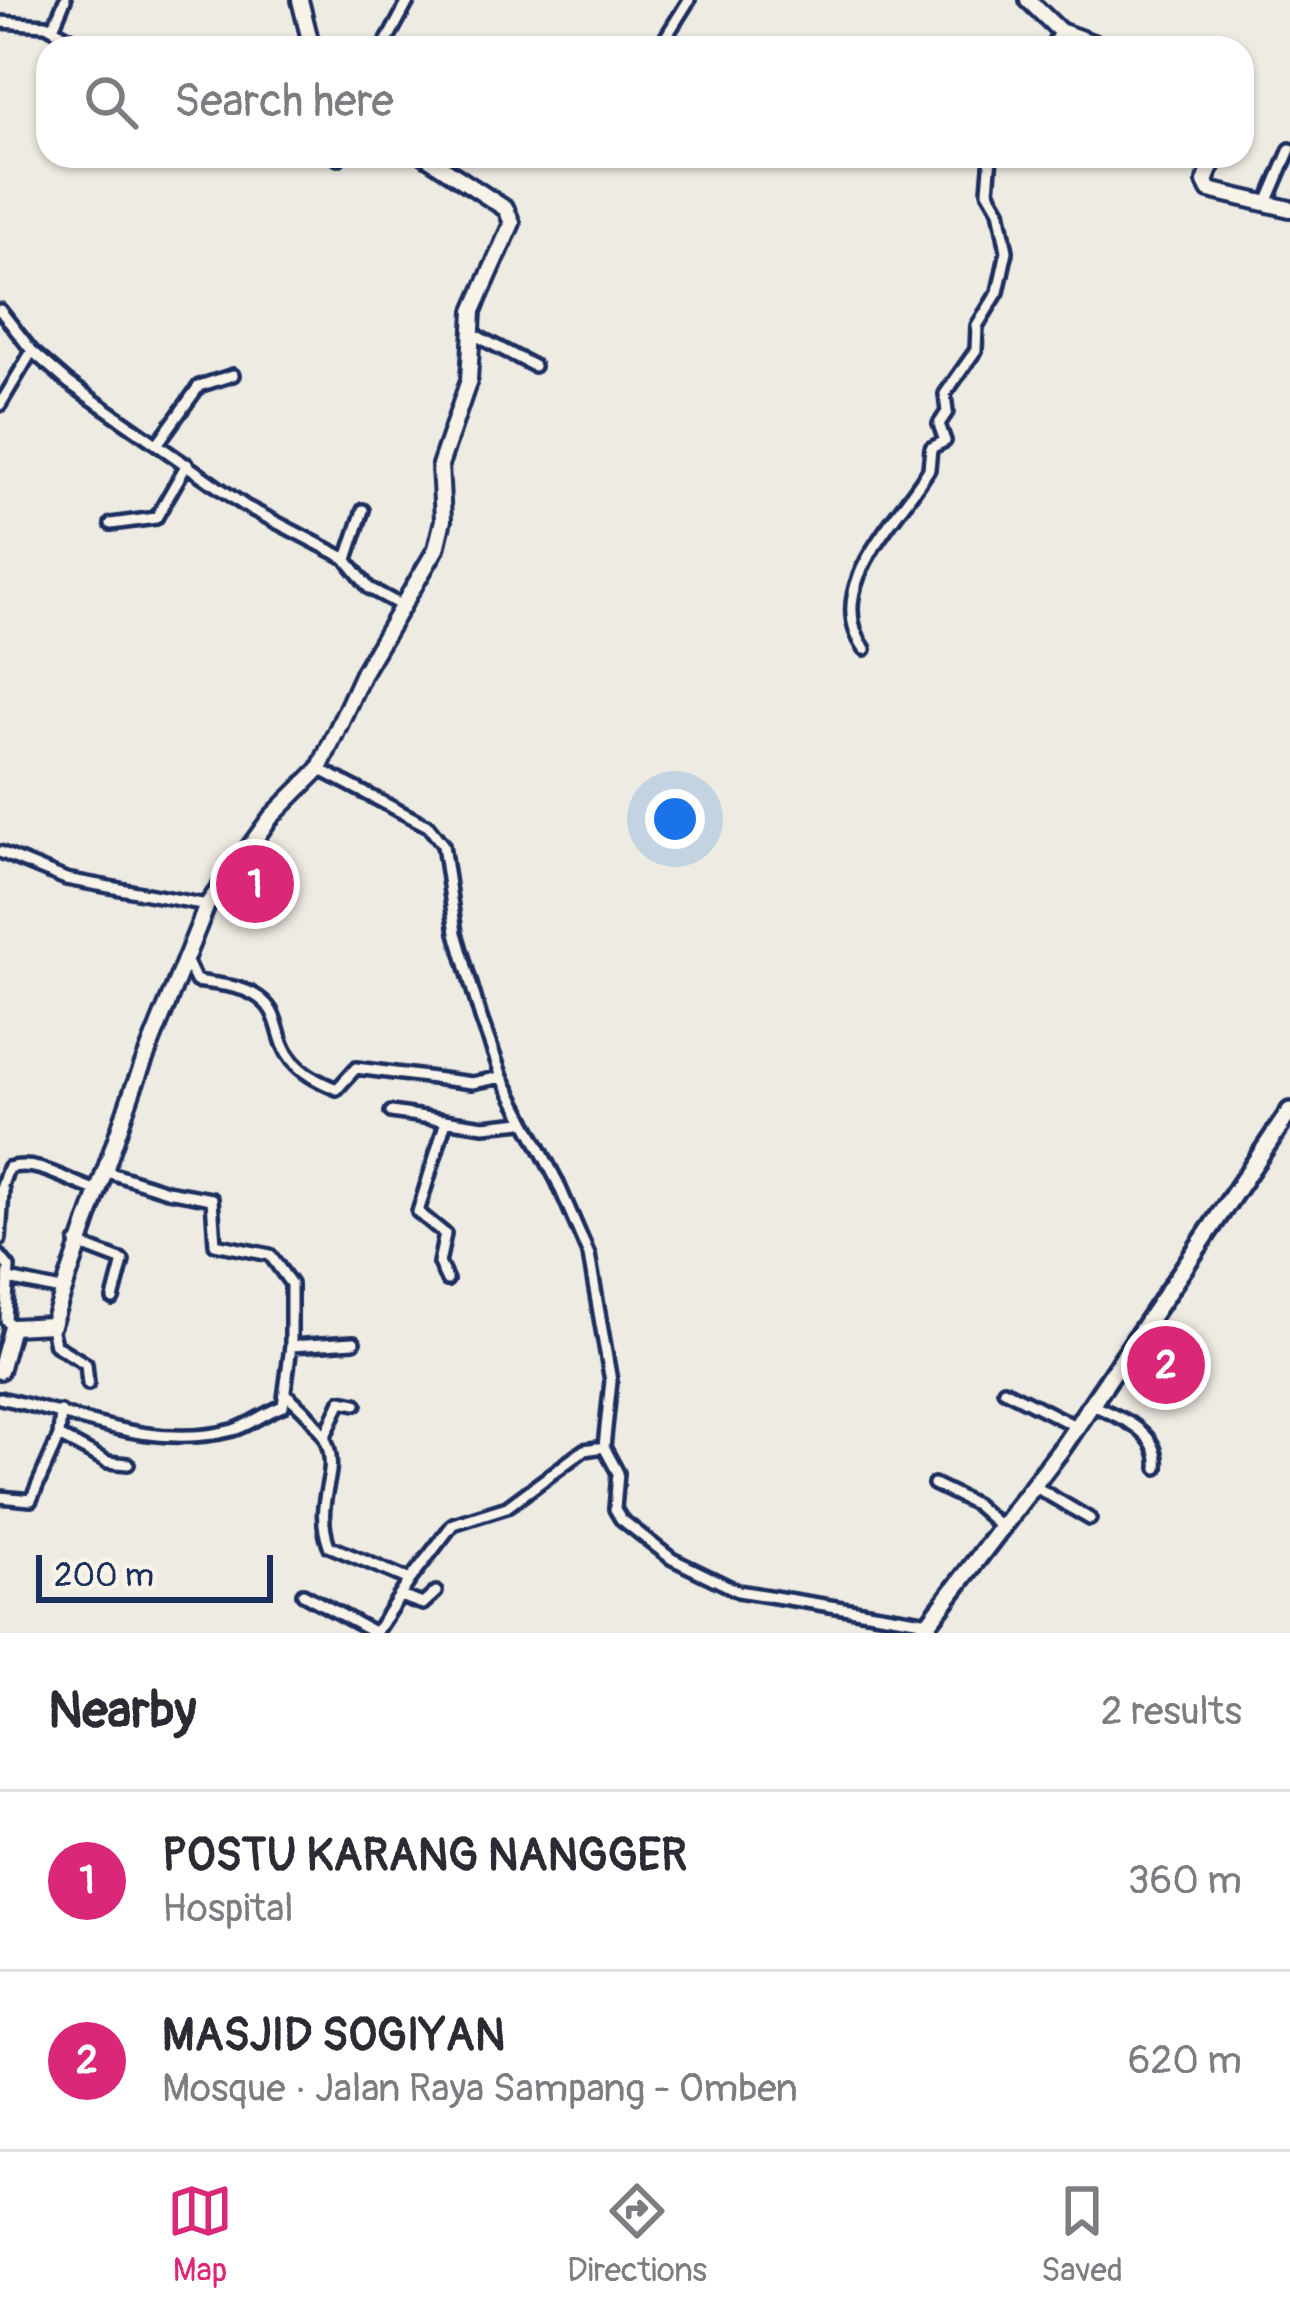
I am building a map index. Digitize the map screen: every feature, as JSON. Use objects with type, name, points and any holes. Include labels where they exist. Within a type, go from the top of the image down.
[{"type":"main road","points":[[925,1627],[1092,1405],[1290,1111]]},
{"type":"street","points":[[53,28],[65,0]]},
{"type":"street","points":[[300,0],[309,36]]},
{"type":"street","points":[[390,36],[409,0]]},
{"type":"street","points":[[666,36],[689,0]]},
{"type":"street","points":[[1028,0],[1060,31],[1074,36]]},
{"type":"street","points":[[0,22],[53,28],[67,36]]},
{"type":"street","points":[[1057,36],[1060,31]]},
{"type":"street","points":[[1267,203],[1290,149]]},
{"type":"street","points":[[88,1384],[86,1364],[56,1345],[51,1327],[131,1093],[207,905],[271,818],[320,769],[364,671],[404,608],[440,537],[440,464],[469,380],[476,302],[512,223],[506,209],[443,168]]},
{"type":"street","points":[[865,649],[851,627],[853,586],[929,469],[931,448],[945,441],[939,424],[947,412],[945,394],[976,350],[978,322],[998,292],[1008,246],[998,206],[988,191],[990,168]]},
{"type":"street","points":[[1210,168],[1205,179],[1209,190],[1290,209]]},
{"type":"street","points":[[0,310],[32,351],[245,506],[347,559],[369,588],[404,608]]},
{"type":"street","points":[[471,333],[534,366]]},
{"type":"street","points":[[0,405],[32,351]]},
{"type":"street","points":[[158,442],[199,386],[232,375]]},
{"type":"street","points":[[111,524],[155,518],[187,464]]},
{"type":"street","points":[[347,559],[363,510]]},
{"type":"street","points":[[320,769],[440,837],[456,932],[502,1076],[522,1122],[557,1181],[589,1256],[611,1381],[604,1447],[618,1472],[616,1512],[634,1532],[688,1568],[749,1594],[925,1627]]},
{"type":"street","points":[[0,852],[66,879],[207,905]]},
{"type":"street","points":[[187,962],[196,981],[247,991],[262,1000],[290,1064],[337,1089],[356,1068],[472,1083],[502,1076]]},
{"type":"street","points":[[392,1112],[484,1126],[522,1122]]},
{"type":"street","points":[[446,1121],[418,1212],[445,1234],[439,1263],[447,1280]]},
{"type":"street","points":[[0,1239],[2,1190],[8,1168],[14,1165],[39,1167],[99,1191]]},
{"type":"street","points":[[0,1398],[150,1438],[187,1439],[238,1429],[257,1414],[280,1408],[288,1396],[289,1280],[270,1255],[215,1244],[212,1198],[167,1191],[107,1172]]},
{"type":"street","points":[[76,1243],[123,1261],[113,1299]]},
{"type":"street","points":[[0,1256],[9,1267],[6,1320],[12,1327],[51,1327]]},
{"type":"street","points":[[9,1280],[61,1290]]},
{"type":"street","points":[[0,1371],[12,1327]]},
{"type":"street","points":[[291,1346],[354,1342]]},
{"type":"street","points":[[1004,1390],[1077,1426]]},
{"type":"street","points":[[288,1396],[325,1436],[333,1472],[324,1520],[329,1546],[410,1580]]},
{"type":"street","points":[[325,1436],[341,1401],[356,1404]]},
{"type":"street","points":[[1092,1405],[1122,1418],[1148,1438],[1158,1454],[1157,1468]]},
{"type":"street","points":[[0,1497],[30,1501],[59,1436],[61,1412]]},
{"type":"street","points":[[59,1436],[108,1462],[128,1464]]},
{"type":"street","points":[[303,1594],[375,1633],[453,1524],[507,1507],[584,1450],[604,1447]]},
{"type":"street","points":[[934,1484],[975,1504],[1001,1527]]},
{"type":"street","points":[[1034,1486],[1090,1520]]},
{"type":"street","points":[[400,1596],[421,1604],[436,1592]]},
{"type":"place","name":"POSTU KARANG NANGGER","points":[[255,884]]},
{"type":"place","name":"MASJID SOGIYAN","points":[[1166,1365]]}]
